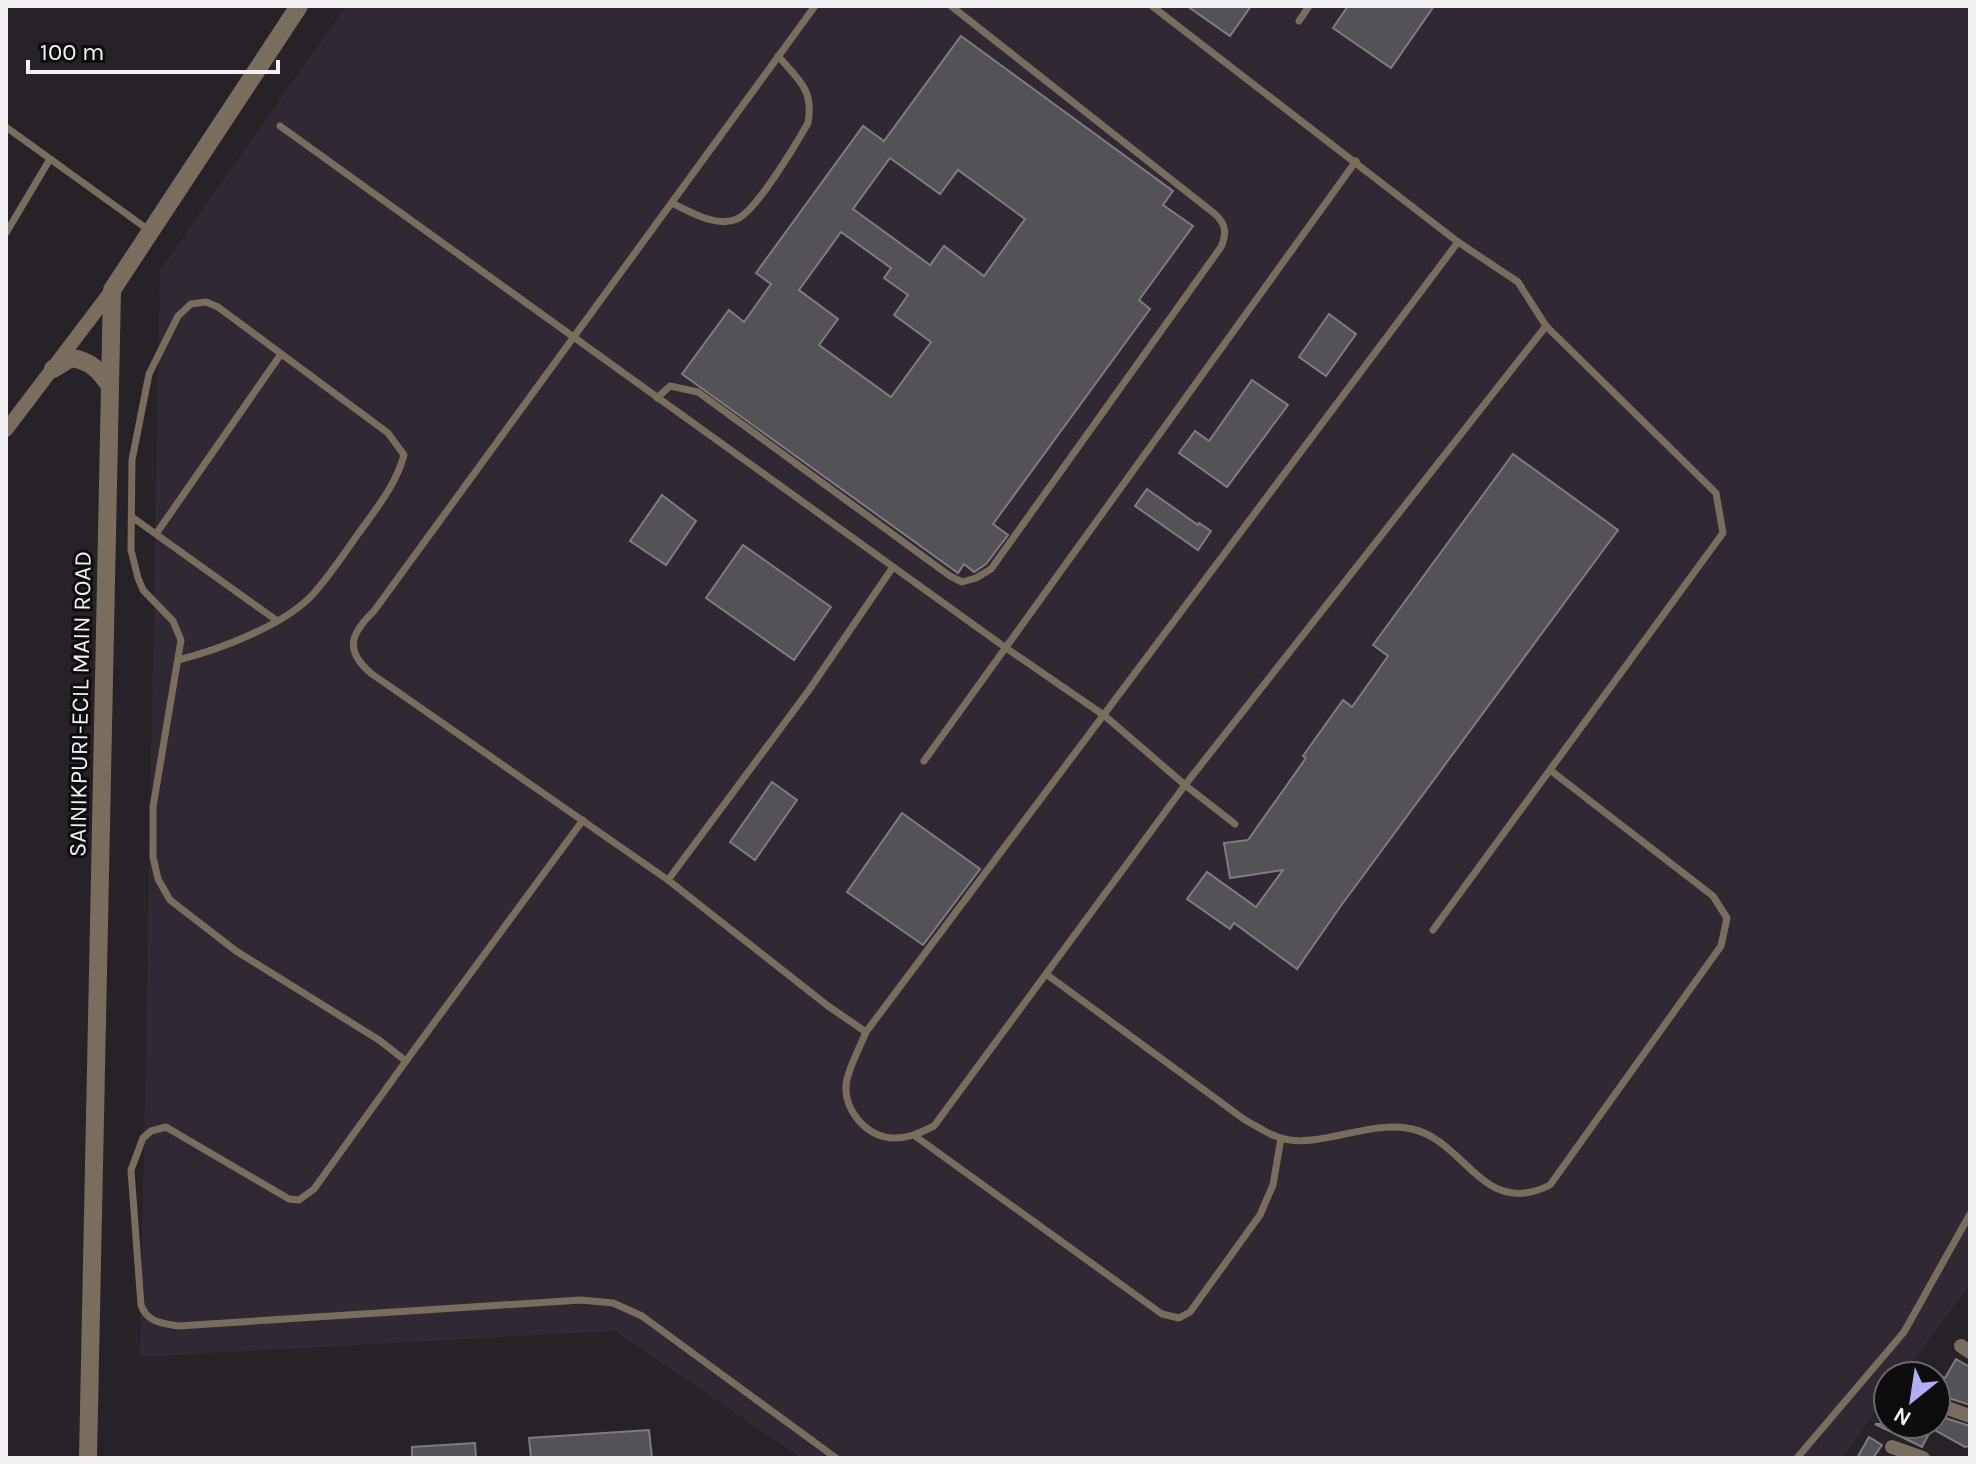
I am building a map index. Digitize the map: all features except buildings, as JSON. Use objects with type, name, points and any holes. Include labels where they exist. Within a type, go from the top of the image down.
[{"type":"street","points":[[6,430],[112,290],[299,6]]},
{"type":"street","name":"SAINIKPURI-ECIL MAIN ROAD","points":[[88,1458],[112,290]]},
{"type":"street","points":[[53,369],[71,358],[87,360],[100,371],[110,386]]},
{"type":"street","points":[[1892,1447],[1923,1458]]},
{"type":"lane","points":[[815,6],[374,611],[358,626],[353,639],[354,653],[372,674],[668,880],[828,1006],[866,1032]]},
{"type":"lane","points":[[657,398],[670,386],[698,392],[950,576],[962,582],[991,569],[1226,236],[1224,222],[1215,214],[951,6]]},
{"type":"lane","points":[[1152,6],[1458,242],[1518,282],[1546,326],[1716,493],[1723,533],[1433,930]]},
{"type":"lane","points":[[1299,21],[1309,6]]},
{"type":"lane","points":[[672,203],[697,216],[723,221],[736,219],[751,209],[808,123],[811,108],[806,87],[778,56]]},
{"type":"lane","points":[[280,126],[1105,716],[1235,824]]},
{"type":"lane","points":[[6,127],[151,232]]},
{"type":"lane","points":[[6,233],[50,159]]},
{"type":"lane","points":[[924,761],[1356,161]]},
{"type":"lane","points":[[1458,242],[866,1032],[846,1081],[848,1106],[864,1127],[890,1138],[915,1136],[934,1126],[1185,785],[1546,326]]},
{"type":"lane","points":[[178,660],[221,649],[297,608],[313,595],[377,508],[399,473],[404,455],[388,433],[218,307],[206,302],[191,304],[178,316],[149,374],[132,460],[131,550],[138,578],[143,590],[178,629],[181,640],[153,807],[153,857],[158,879],[170,900],[236,951],[379,1040],[406,1061]]},
{"type":"lane","points":[[156,534],[281,354]]},
{"type":"lane","points":[[132,517],[276,620]]},
{"type":"lane","points":[[668,880],[809,690],[893,567]]},
{"type":"lane","points":[[1046,974],[1245,1120],[1281,1138],[1293,1141],[1379,1129],[1413,1129],[1438,1141],[1488,1185],[1510,1194],[1536,1192],[1550,1185],[1721,946],[1727,918],[1713,896],[1550,770]]},
{"type":"lane","points":[[583,820],[314,1189],[299,1200],[289,1199],[166,1127],[151,1131],[143,1138],[131,1170],[141,1305],[145,1315],[156,1322],[178,1326],[581,1300],[613,1303],[642,1316],[836,1458]]},
{"type":"lane","points":[[915,1136],[1162,1314],[1179,1318],[1190,1312],[1260,1215],[1273,1185],[1281,1138]]},
{"type":"lane","points":[[1797,1458],[1904,1332],[1970,1214]]},
{"type":"shaded area","points":[[346,6],[1970,6],[1970,1284],[1914,1360],[1872,1360],[1872,1417],[1842,1458],[801,1458],[615,1331],[140,1357],[160,270]]}]
